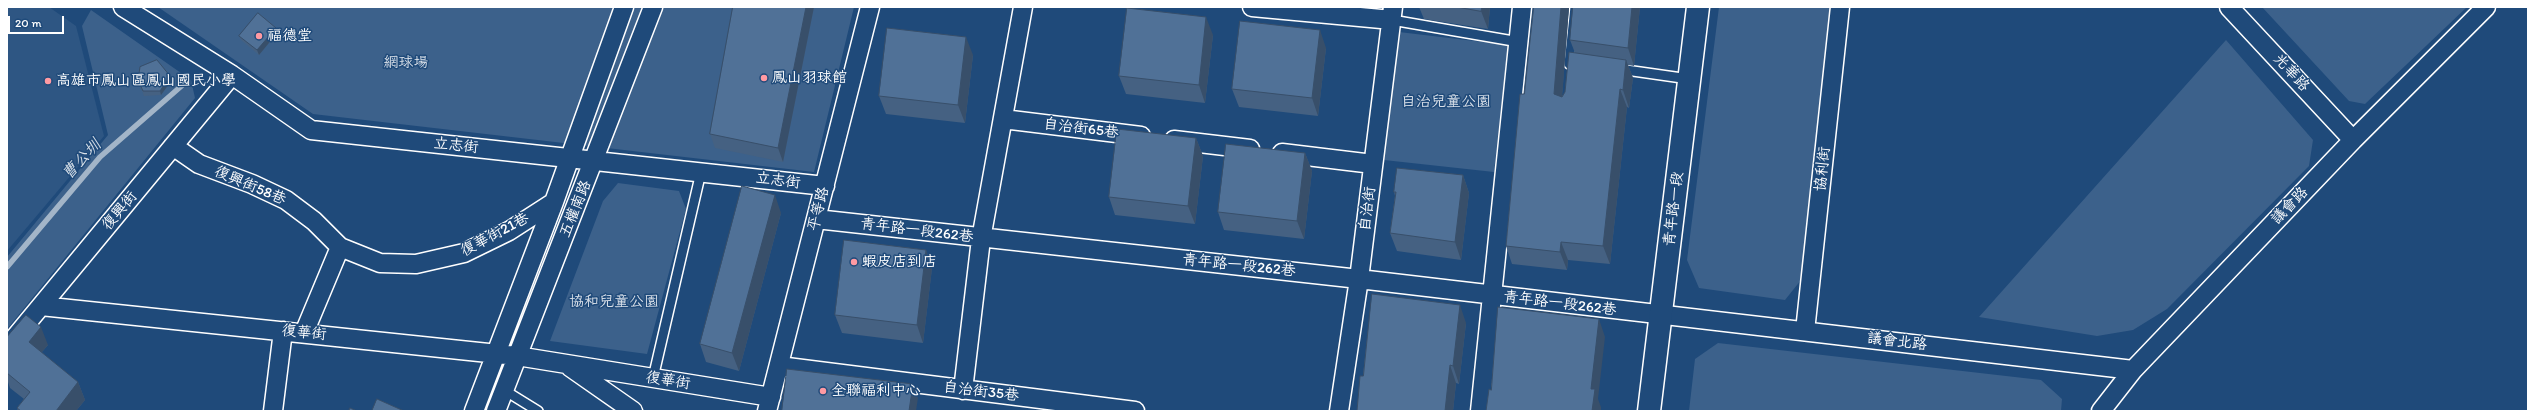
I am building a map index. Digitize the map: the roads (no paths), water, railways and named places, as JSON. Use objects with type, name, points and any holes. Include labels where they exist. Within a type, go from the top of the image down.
[{"type":"street","name":"立志街","points":[[123,7],[232,75],[311,130],[825,186]]},
{"type":"street","name":"五權南路","points":[[474,411],[554,202],[568,158],[624,7]]},
{"type":"street","name":"五權南路","points":[[496,411],[595,160],[653,7]]},
{"type":"street","name":"平等路","points":[[769,404],[870,7]]},
{"type":"street","points":[[963,390],[981,239],[1023,7]]},
{"type":"street","points":[[1252,7],[1392,13]]},
{"type":"street","points":[[1480,411],[1522,7]]},
{"type":"street","name":"青年路一段","points":[[1649,411],[1698,7]]},
{"type":"street","name":"協利街","points":[[1805,331],[1840,7]]},
{"type":"street","name":"光華路","points":[[2229,7],[2354,140]]},
{"type":"street","name":"議會路","points":[[2101,411],[2133,370],[2354,140],[2486,7]]},
{"type":"street","name":"自治街","points":[[1339,411],[1359,279],[1392,13]]},
{"type":"street","name":"復興街","points":[[7,347],[232,75]]},
{"type":"street","name":"自治街65巷","points":[[1003,119],[1373,164]]},
{"type":"street","name":"復興街58巷","points":[[173,146],[199,164],[252,184],[286,200],[314,221],[340,247]]},
{"type":"street","name":"復華街21巷","points":[[340,247],[380,263],[416,264],[457,255],[509,230],[554,202]]},
{"type":"street","name":"青年路一段262巷","points":[[816,219],[981,239],[1359,279],[1661,316]]},
{"type":"street","points":[[304,333],[340,247]]},
{"type":"street","name":"復華街","points":[[41,306],[517,356],[653,378],[769,404]]},
{"type":"street","name":"議會北路","points":[[1661,316],[1805,331],[2133,370]]},
{"type":"street","points":[[273,411],[283,331]]},
{"type":"street","name":"復華街","points":[[566,364],[633,411]]},
{"type":"street","name":"自治街35巷","points":[[779,366],[1135,411]]},
{"type":"lane","points":[[1571,66],[1575,7]]},
{"type":"lane","points":[[1392,13],[1519,42]]},
{"type":"lane","points":[[1607,68],[1689,79]]},
{"type":"lane","points":[[653,378],[700,172]]},
{"type":"lane","points":[[504,390],[538,411]]},
{"type":"waterway","name":"曹公圳","points":[[7,267],[100,157],[186,82]]},
{"type":"place","name":"福德堂","points":[[259,36]]},
{"type":"place","name":"鳳山羽球館","points":[[764,78]]},
{"type":"place","name":"高雄市鳳山區鳳山國民小學","points":[[48,81]]},
{"type":"place","name":"蝦皮店到店","points":[[854,262]]},
{"type":"place","name":"全聯福利中心","points":[[823,391]]},
{"type":"park label","name":"網球場","points":[[406,63]]},
{"type":"park label","name":"自治兒童公園","points":[[1446,102]]},
{"type":"park label","name":"協和兒童公園","points":[[614,302]]}]
